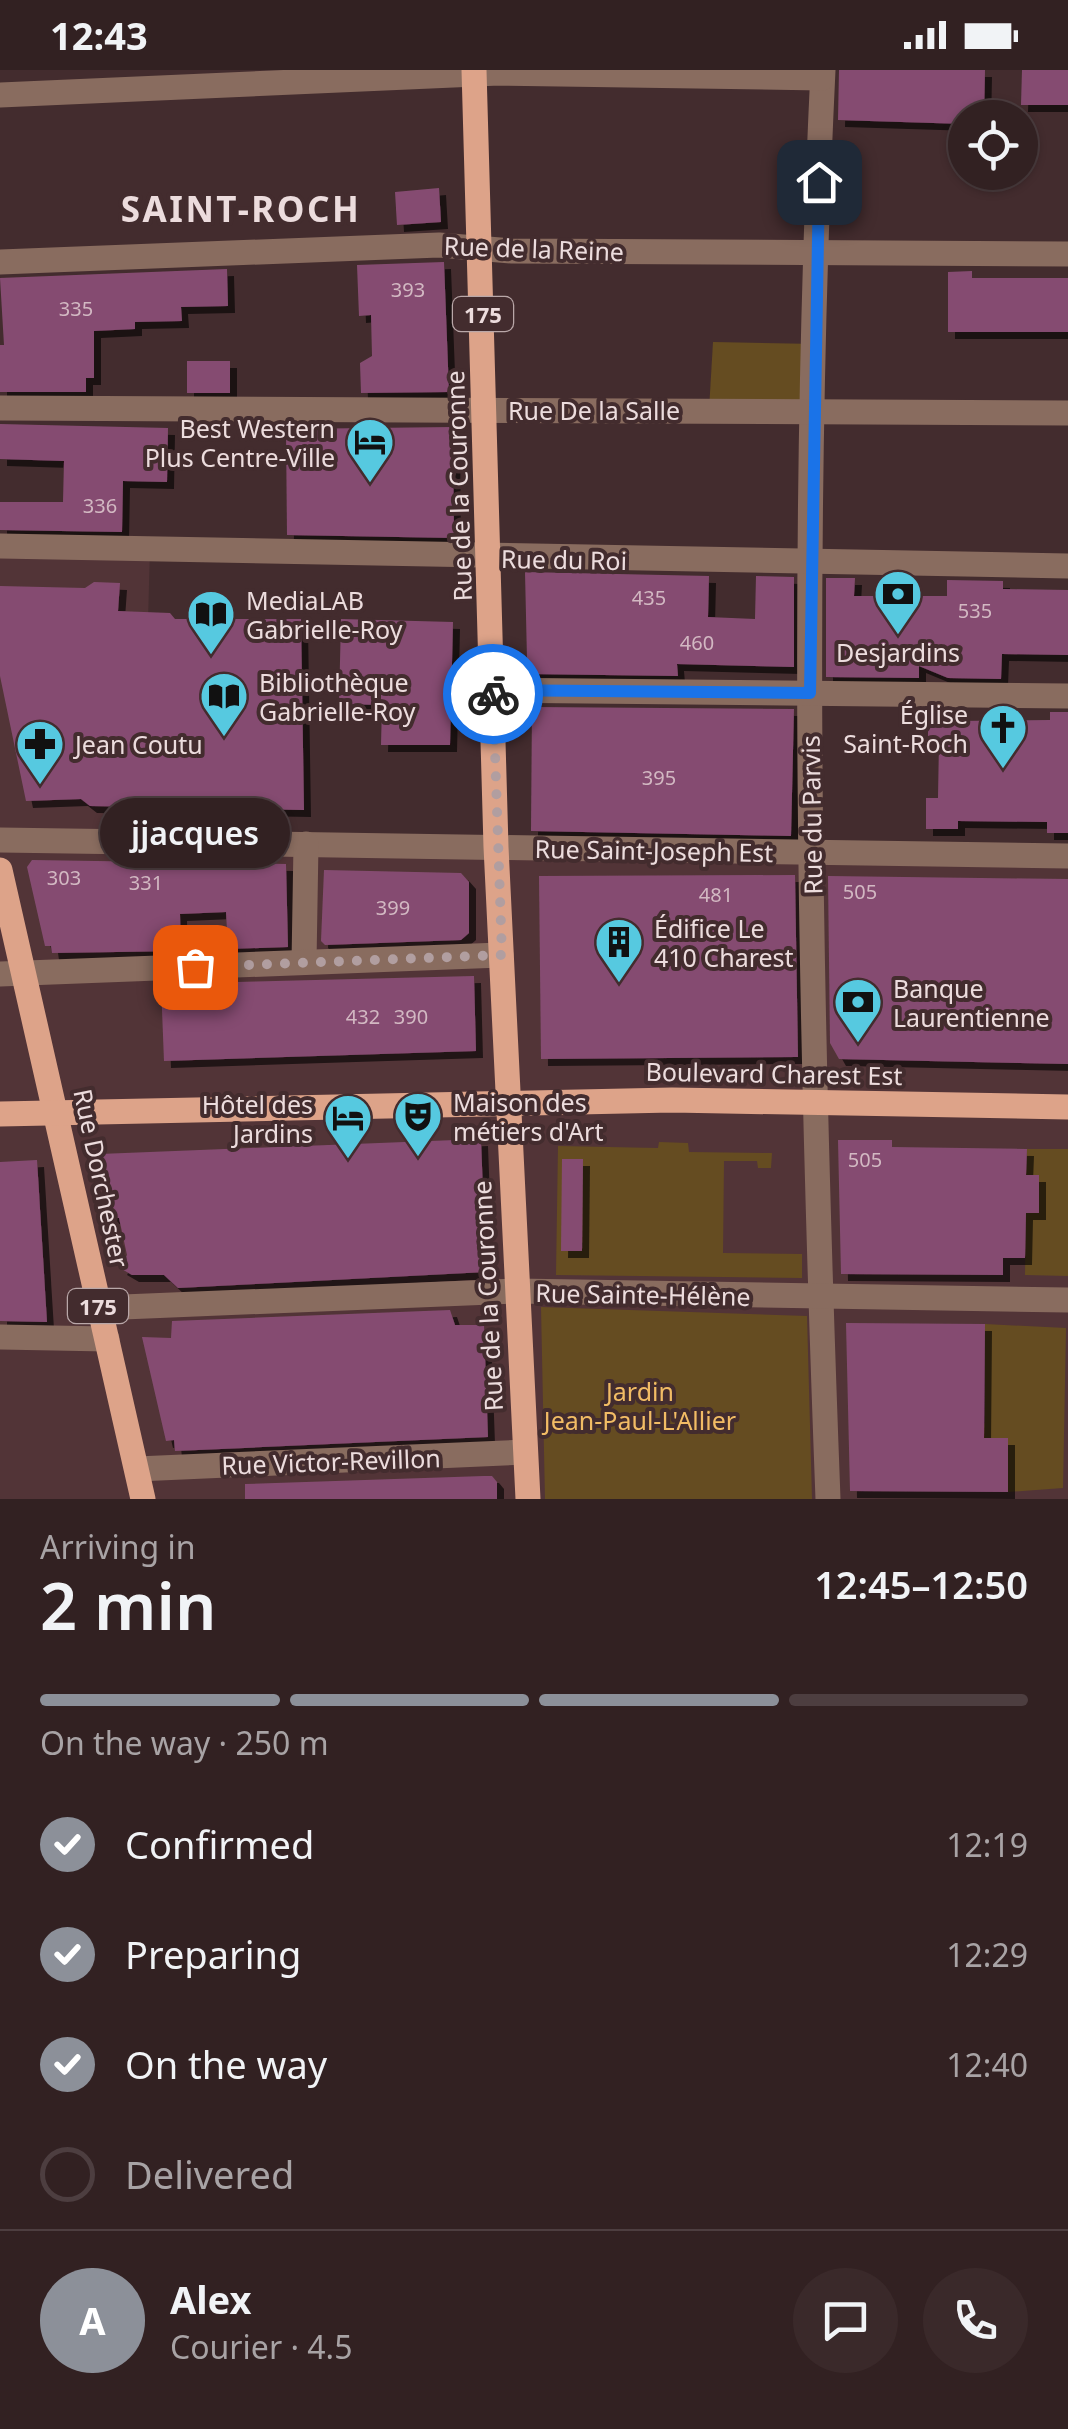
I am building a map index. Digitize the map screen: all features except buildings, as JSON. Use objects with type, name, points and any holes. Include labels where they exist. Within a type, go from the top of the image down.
[{"type":"main road","name":"Rue de la Couronne","points":[[474,72],[496,847],[528,1499]]},
{"type":"main road","name":"Rue Dorchester","points":[[0,870],[12,974],[58,1112],[143,1499]]},
{"type":"main road","name":"Boulevard Charest Est","points":[[0,1114],[510,1103],[815,1102],[1068,1107]]},
{"type":"street","points":[[0,95],[474,72],[822,74]]},
{"type":"street","name":"Rue du Parvis","points":[[822,74],[810,693],[815,1102],[828,1499]]},
{"type":"street","name":"Rue de la Reine","points":[[0,262],[439,244],[1068,254]]},
{"type":"street","name":"Rue De la Salle","points":[[0,408],[1068,412]]},
{"type":"street","name":"Rue du Roi","points":[[0,546],[1068,566]]},
{"type":"street","points":[[493,690],[1068,696]]},
{"type":"street","name":"Rue Saint-Joseph Est","points":[[0,840],[1068,856]]},
{"type":"street","points":[[304,962],[306,844]]},
{"type":"street","points":[[12,974],[502,955]]},
{"type":"street","name":"Rue Sainte-Hélène","points":[[99,1308],[516,1291],[1068,1300]]},
{"type":"street","points":[[0,1337],[107,1340]]},
{"type":"street","name":"Rue Victor-Revillon","points":[[137,1469],[525,1452]]},
{"type":"shaded area","points":[[0,546],[150,548],[143,807],[149,842],[1068,855],[1068,1499],[0,1499]]},
{"type":"green space","points":[[713,342],[817,344],[815,410],[709,410]]},
{"type":"green space","points":[[659,1142],[688,1143],[689,1152],[772,1153],[771,1168],[758,1168],[757,1161],[724,1161],[723,1253],[802,1254],[802,1278],[556,1275],[558,1146],[658,1148]]},
{"type":"green space","points":[[1027,1149],[1068,1149],[1068,1276],[1025,1275],[1026,1213],[1039,1213],[1038,1175],[1026,1175]]},
{"type":"green space","name":"Jardin Jean-Paul-L'Allier","points":[[541,1307],[807,1316],[812,1499],[545,1499]]},
{"type":"green space","points":[[985,1324],[1066,1328],[1063,1488],[1008,1492],[965,1438],[985,1423]]},
{"type":"way so far","points":[[195,967],[502,955],[493,694]]},
{"type":"place","name":"Best Western Plus Centre-Ville","points":[[370,484]]},
{"type":"place","name":"Desjardins","points":[[898,636]]},
{"type":"place","name":"MediaLAB Gabrielle-Roy","points":[[211,656]]},
{"type":"place","name":"Bibliothèque Gabrielle-Roy","points":[[224,738]]},
{"type":"place","name":"Église Saint-Roch","points":[[1003,770]]},
{"type":"place","name":"Jean Coutu","points":[[40,786]]},
{"type":"place","name":"jjacques","points":[[195,967]]},
{"type":"place","name":"Édifice Le 410 Charest","points":[[619,984]]},
{"type":"place","name":"Banque Laurentienne","points":[[858,1044]]},
{"type":"place","name":"Maison des métiers d'Art","points":[[418,1158]]},
{"type":"place","name":"Hôtel des Jardins","points":[[348,1160]]},
{"type":"district","name":"SAINT-ROCH","points":[[241,208]]},
{"type":"route","points":[[493,694],[493,690],[810,693],[819,182]]}]
